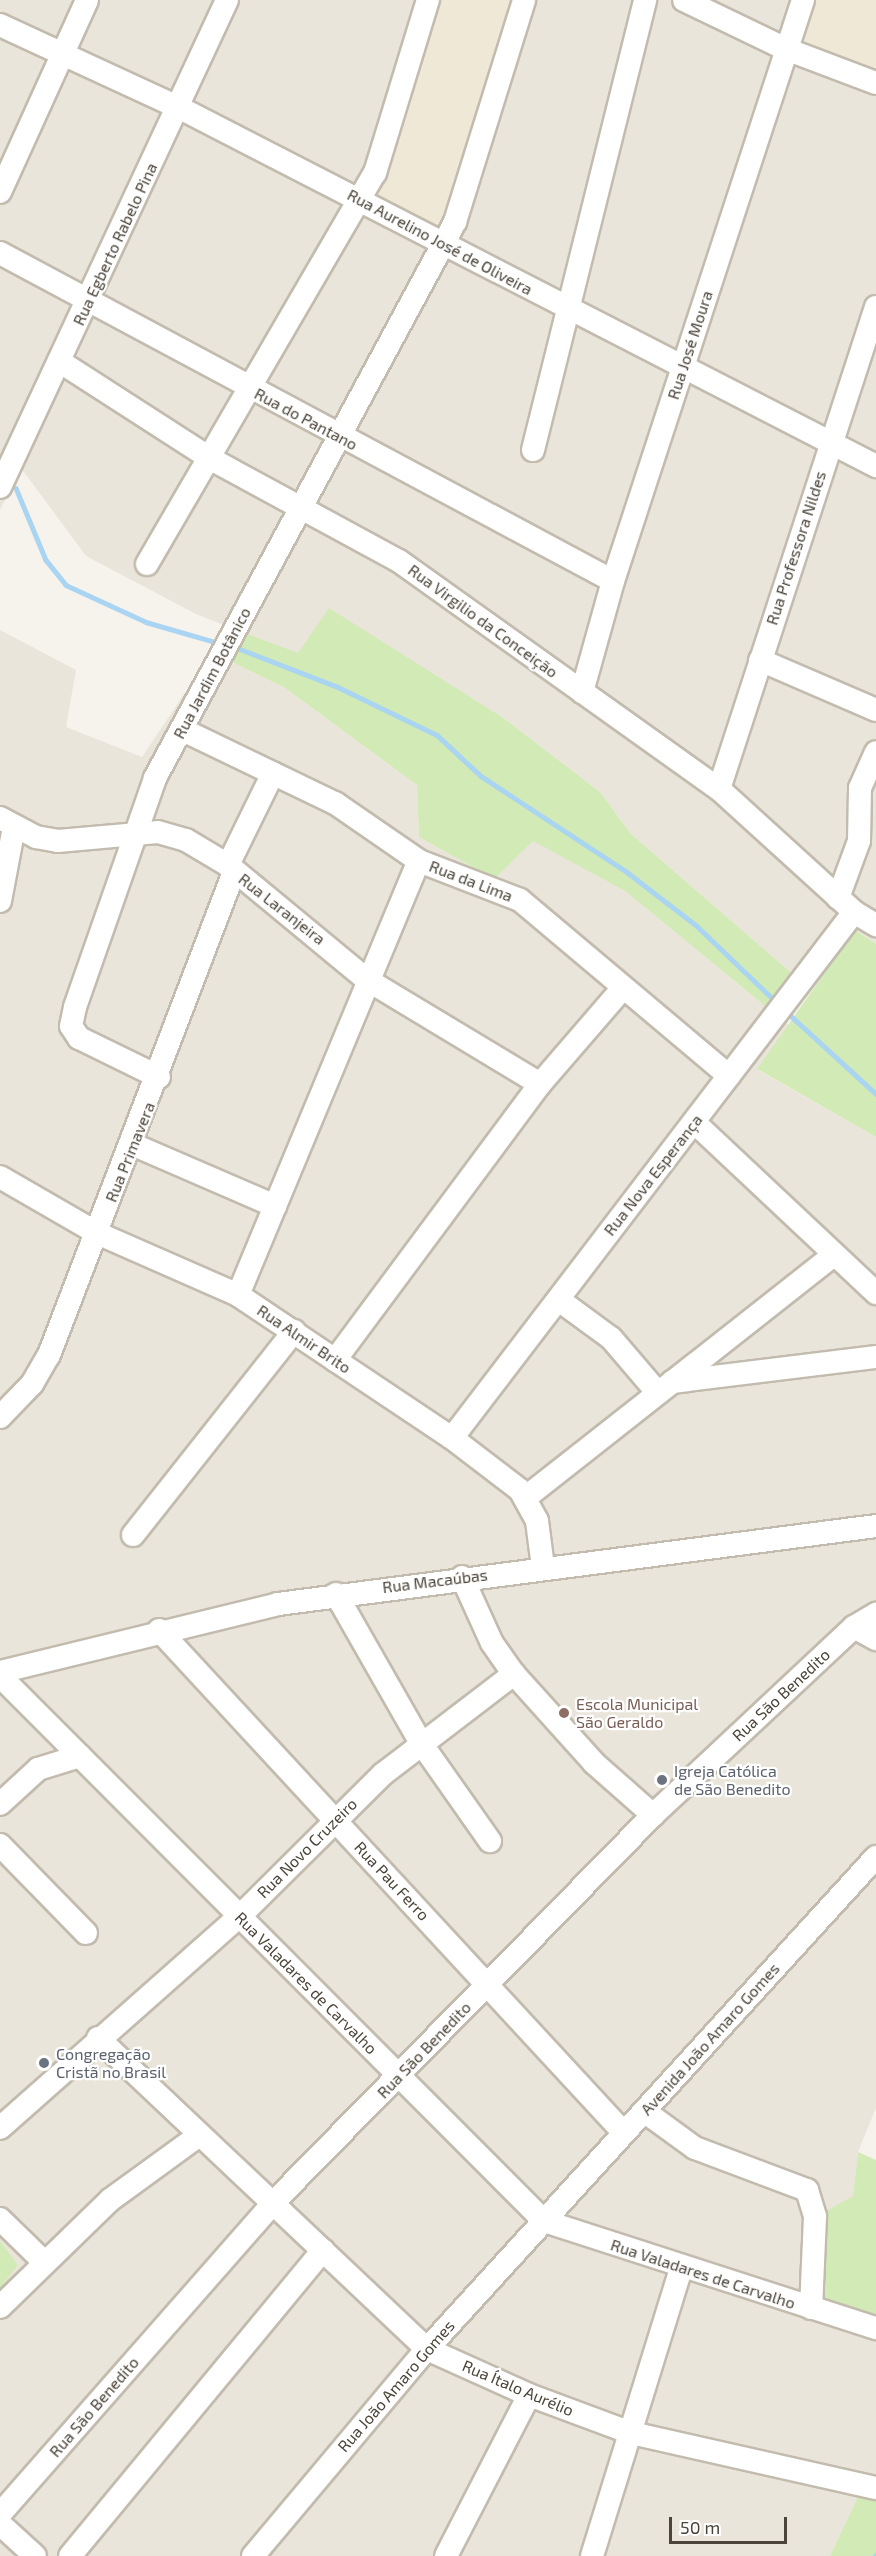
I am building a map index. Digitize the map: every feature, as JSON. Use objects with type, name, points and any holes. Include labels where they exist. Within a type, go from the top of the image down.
[{"type":"street","points":[[0,192],[87,0]]},
{"type":"street","name":"Rua Egberto Rabelo Pina","points":[[0,487],[180,108],[227,0]]},
{"type":"street","points":[[147,564],[211,459],[249,388],[359,199],[387,140],[428,0]]},
{"type":"street","name":"Rua Jardim Botânico","points":[[159,1077],[79,1038],[71,1026],[155,778],[183,730],[337,436],[444,246],[470,186],[524,0]]},
{"type":"street","points":[[533,450],[645,0]]},
{"type":"street","points":[[684,0],[786,49],[876,82]]},
{"type":"street","name":"Rua José Moura","points":[[582,692],[613,581],[803,0]]},
{"type":"street","name":"Rua Aurelino José de Oliveira","points":[[0,25],[180,108],[359,199],[444,246],[876,466]]},
{"type":"street","name":"Rua do Pantano","points":[[0,253],[88,303],[613,581]]},
{"type":"street","name":"Rua Professora Nildes","points":[[718,789],[876,307]]},
{"type":"street","name":"Rua Virgilio da Conceição","points":[[59,361],[211,459],[300,505],[399,561],[718,789],[846,905],[876,925]]},
{"type":"street","points":[[760,660],[876,710]]},
{"type":"street","name":"Rua da Lima","points":[[183,730],[335,803],[419,861],[520,900],[729,1076]]},
{"type":"street","name":"Rua Nova Esperança","points":[[452,1438],[729,1076],[846,905],[859,841],[860,788],[876,752]]},
{"type":"street","name":"Rua Primavera","points":[[0,1417],[32,1384],[49,1355],[134,1145],[231,868],[273,773]]},
{"type":"street","points":[[0,902],[7,822]]},
{"type":"street","name":"Rua Laranjeira","points":[[7,822],[58,841],[137,834],[186,840],[231,868],[366,979],[540,1084]]},
{"type":"street","points":[[237,1295],[366,979],[419,861]]},
{"type":"street","points":[[335,1360],[540,1084],[623,988]]},
{"type":"street","points":[[694,1122],[876,1293]]},
{"type":"street","points":[[134,1145],[275,1206]]},
{"type":"street","name":"Rua Almir Brito","points":[[0,1177],[97,1233],[237,1295],[452,1438],[512,1482],[525,1498],[537,1521],[543,1567]]},
{"type":"street","points":[[525,1498],[834,1255]]},
{"type":"street","points":[[559,1300],[611,1338],[665,1388]]},
{"type":"street","points":[[133,1535],[294,1331]]},
{"type":"street","points":[[665,1388],[876,1357]]},
{"type":"street","name":"Rua Macaúbas","points":[[0,1674],[159,1630],[336,1594],[876,1526]]},
{"type":"street","points":[[462,1577],[492,1643],[514,1674],[594,1763],[653,1815]]},
{"type":"street","points":[[336,1594],[421,1743],[490,1841]]},
{"type":"street","name":"Rua São Benedito","points":[[0,2514],[271,2205],[653,1815],[854,1627],[876,1614]]},
{"type":"street","points":[[854,1627],[876,1640]]},
{"type":"street","name":"Rua Pau Ferro","points":[[159,1630],[624,2133]]},
{"type":"street","name":"Rua Valadares de Carvalho","points":[[0,1674],[544,2221],[681,2269],[876,2328]]},
{"type":"street","name":"Rua Novo Cruzeiro","points":[[0,2128],[98,2038],[240,1916],[336,1820],[421,1743],[514,1674]]},
{"type":"street","points":[[0,1804],[38,1768],[80,1756]]},
{"type":"street","points":[[0,1845],[86,1933]]},
{"type":"street","name":"Avenida João Amaro Gomes","points":[[544,2221],[876,1857]]},
{"type":"street","name":"Rua Ítalo Aurélio","points":[[98,2038],[198,2136],[427,2349],[529,2396],[631,2433],[876,2488]]},
{"type":"street","points":[[644,2111],[695,2148],[807,2190],[815,2217],[811,2308]]},
{"type":"street","points":[[0,2307],[44,2261],[152,2165],[198,2136]]},
{"type":"street","points":[[0,2219],[44,2261]]},
{"type":"street","name":"Rua João Amaro Gomes","points":[[253,2555],[427,2349],[544,2221]]},
{"type":"street","points":[[70,2556],[322,2250]]},
{"type":"street","points":[[592,2556],[681,2269]]},
{"type":"street","points":[[446,2556],[529,2396]]},
{"type":"street","points":[[0,2524],[35,2556]]},
{"type":"shaded area","points":[[0,0],[811,0],[876,91],[876,944],[839,919],[795,976],[631,834],[600,792],[502,717],[329,609],[298,654],[196,614],[86,556],[21,468],[0,510]]},
{"type":"shaded area","points":[[432,0],[517,0],[443,231],[373,191]]},
{"type":"shaded area","points":[[811,0],[876,0],[876,91],[792,58]]},
{"type":"shaded area","points":[[0,630],[76,670],[66,727],[142,757],[212,652],[285,688],[417,785],[419,837],[494,879],[533,840],[625,891],[791,1027],[758,1070],[876,1137],[876,2108],[858,2152],[853,2196],[876,2322],[876,2501],[858,2498],[830,2556],[0,2556]]},
{"type":"green space","points":[[329,608],[502,717],[600,792],[631,834],[795,976],[770,1010],[625,891],[533,841],[494,879],[419,837],[417,785],[285,688],[232,662],[245,633],[298,653]]},
{"type":"green space","points":[[855,930],[876,944],[876,1137],[757,1069]]},
{"type":"green space","points":[[858,2152],[876,2160],[876,2322],[823,2304],[819,2215],[853,2196]]},
{"type":"green space","points":[[0,2241],[18,2265],[0,2288]]},
{"type":"green space","points":[[858,2497],[876,2501],[876,2556],[830,2556]]},
{"type":"waterway","points":[[16,488],[46,560],[66,585],[146,622],[215,642]]},
{"type":"waterway","points":[[240,649],[338,687],[437,735],[481,776],[627,872],[697,926],[772,998]]},
{"type":"waterway","points":[[791,1016],[876,1094]]},
{"type":"place","name":"Escola Municipal São Geraldo","points":[[564,1713]]},
{"type":"place","name":"Igreja Católica de São Benedito","points":[[662,1780]]},
{"type":"place","name":"Congregação Cristã no Brasil","points":[[44,2063]]}]
